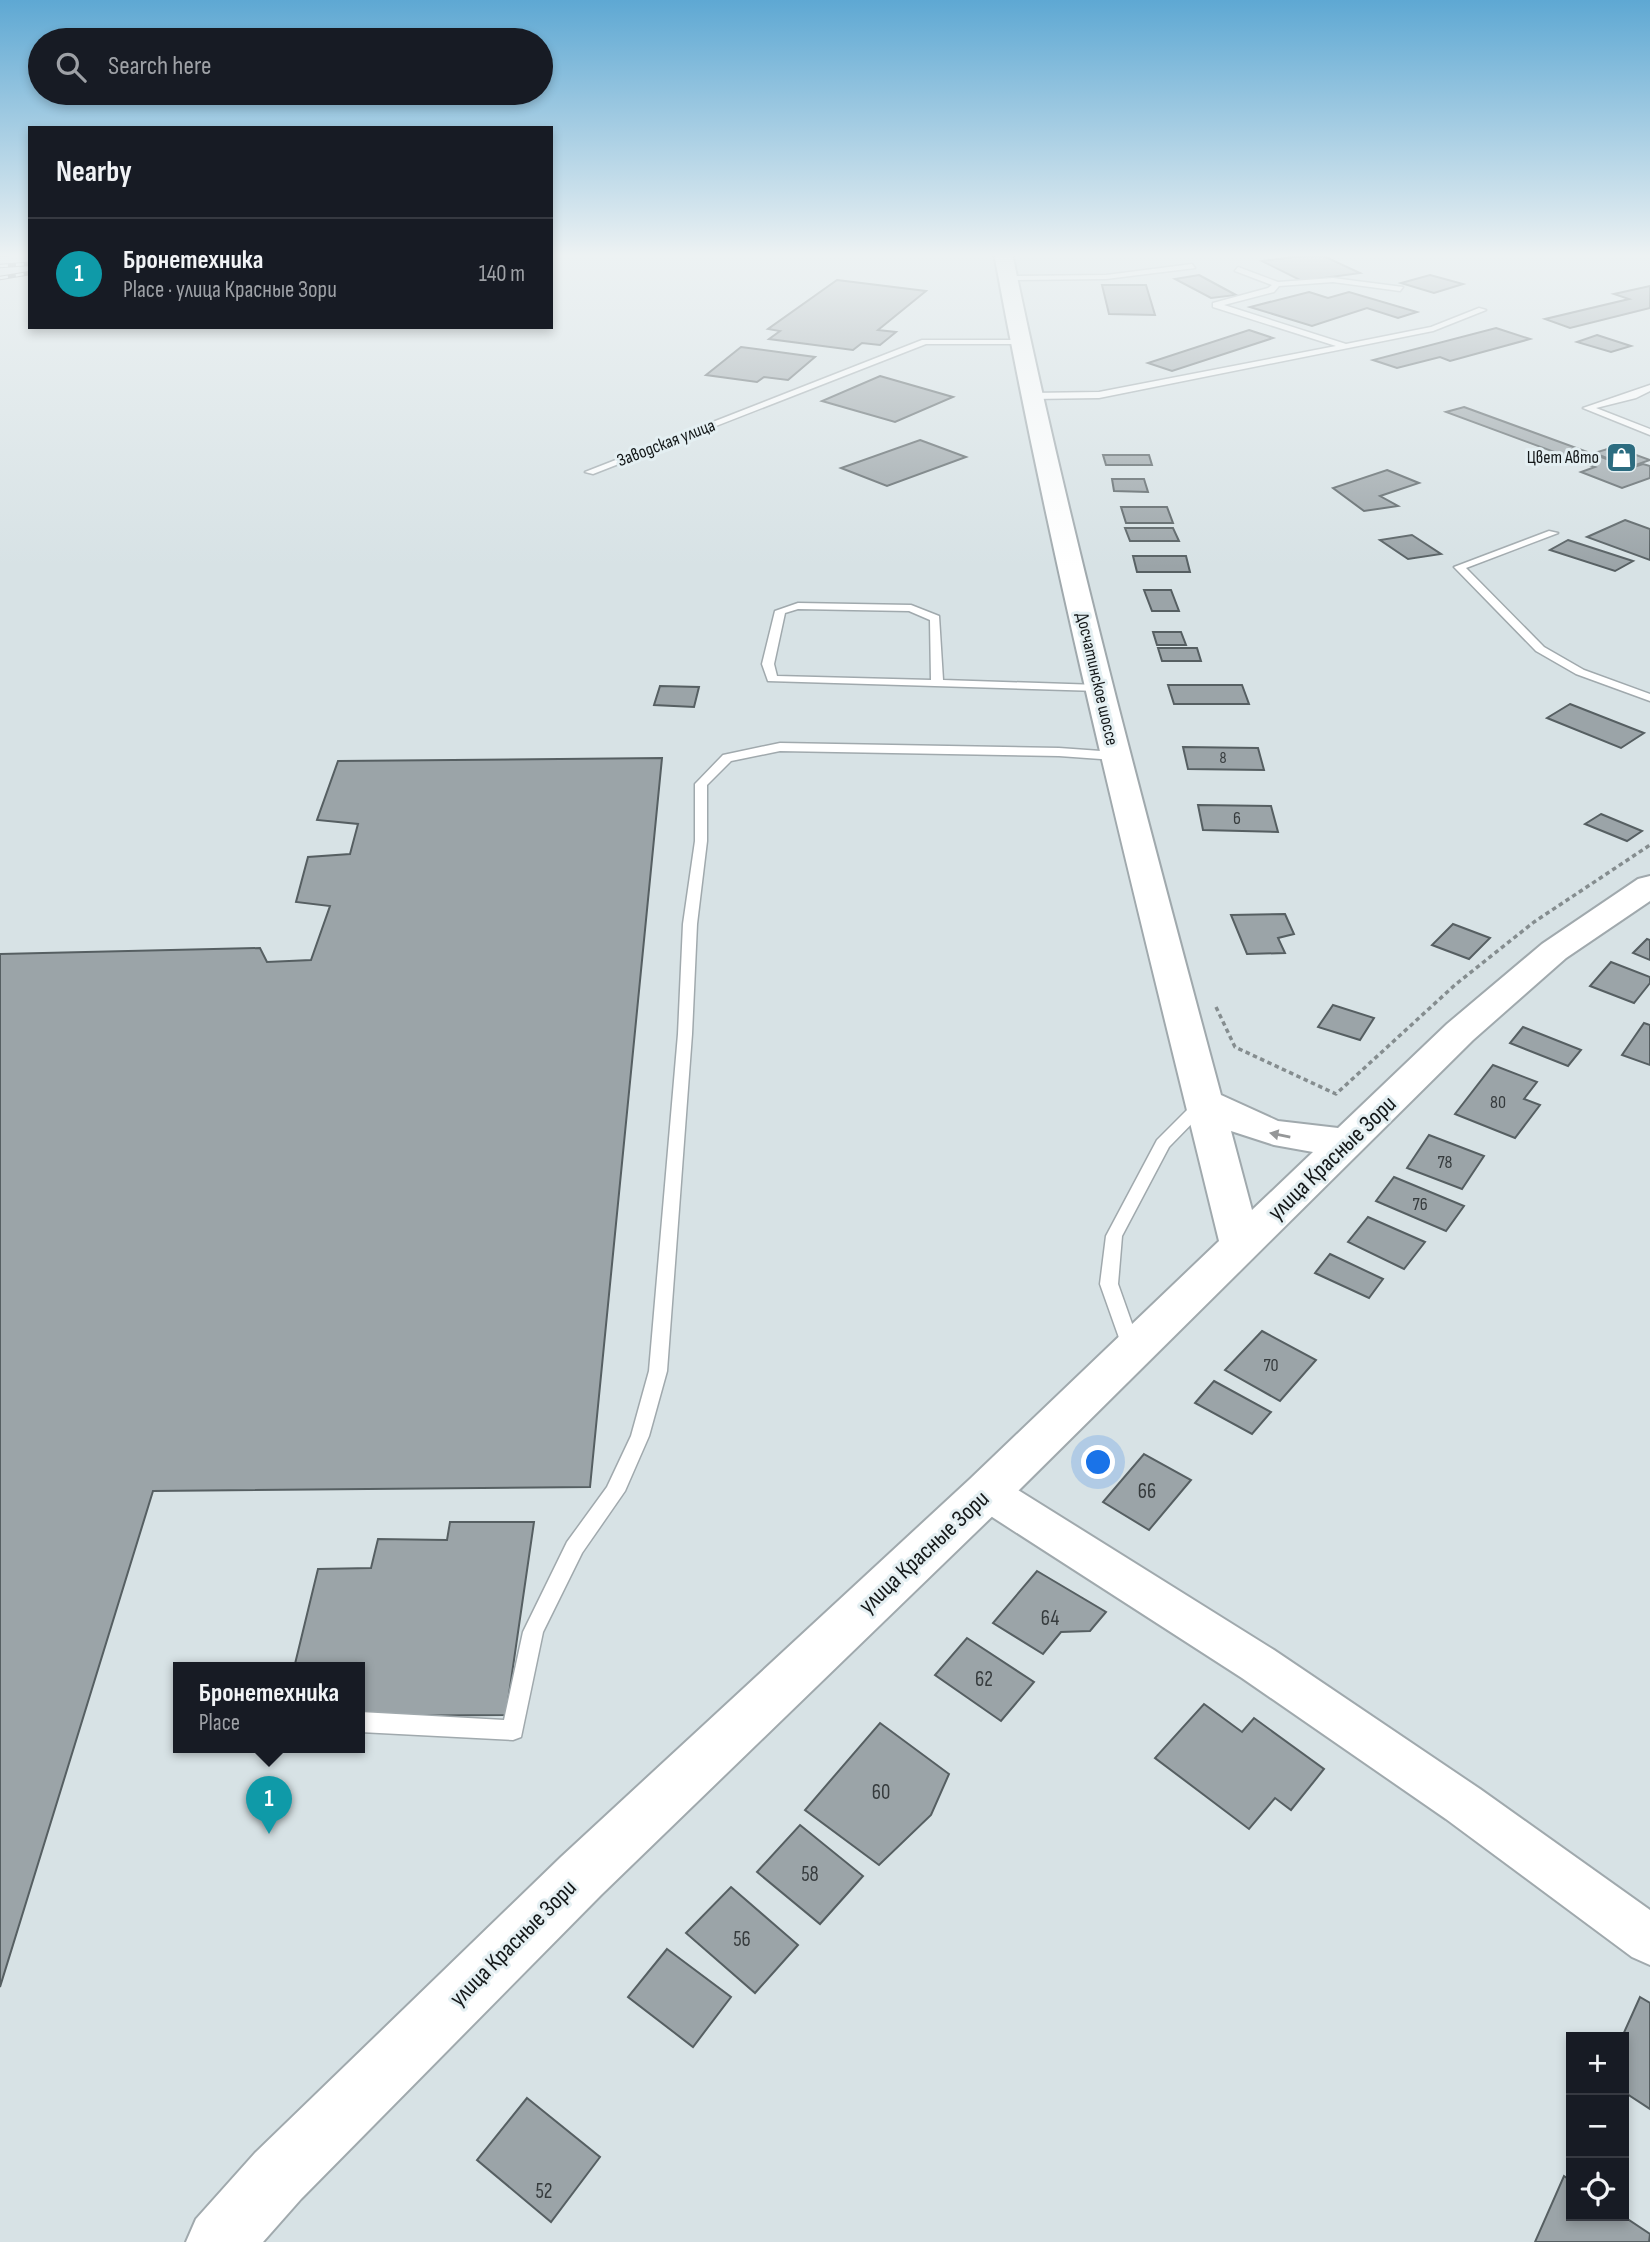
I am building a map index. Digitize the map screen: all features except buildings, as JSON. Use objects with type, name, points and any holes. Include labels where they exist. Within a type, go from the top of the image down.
[{"type":"street","name":"Досчатинское шоссе","points":[[1024,358],[1115,757],[1241,1246]]},
{"type":"street","name":"улица Красные Зори","points":[[219,2242],[278,2176],[581,1876],[987,1492],[1514,982],[1554,951],[1650,886]]},
{"type":"street","points":[[1205,1102],[1263,1132],[1348,1142]]},
{"type":"street","points":[[987,1492],[1258,1664],[1463,1804],[1650,1940]]},
{"type":"lane","name":"Заводская улица","points":[[590,472],[885,358]]},
{"type":"lane","points":[[1031,396],[1099,395],[1287,358]]},
{"type":"lane","points":[[1650,388],[1633,396],[1587,408],[1650,432]]},
{"type":"lane","points":[[1553,533],[1459,567],[1540,649],[1580,672],[1650,698]]},
{"type":"lane","points":[[937,683],[935,618],[911,608],[798,606],[780,611],[768,664],[772,679],[1100,688]]},
{"type":"lane","points":[[365,1722],[513,1730],[533,1632],[574,1548],[615,1491],[640,1436],[658,1371],[667,1275],[685,1034],[690,924],[701,841],[701,784],[727,758],[780,747],[1059,752],[1115,757]]},
{"type":"lane","points":[[1133,1351],[1108,1284],[1114,1236],[1163,1144],[1205,1102]]},
{"type":"path","points":[[1223,1018],[1235,1047],[1336,1094],[1356,1075]]},
{"type":"place","name":"Цвет Авто","points":[[1622,457]]},
{"type":"place","name":"Бронетехника","points":[[269,1834]]}]
